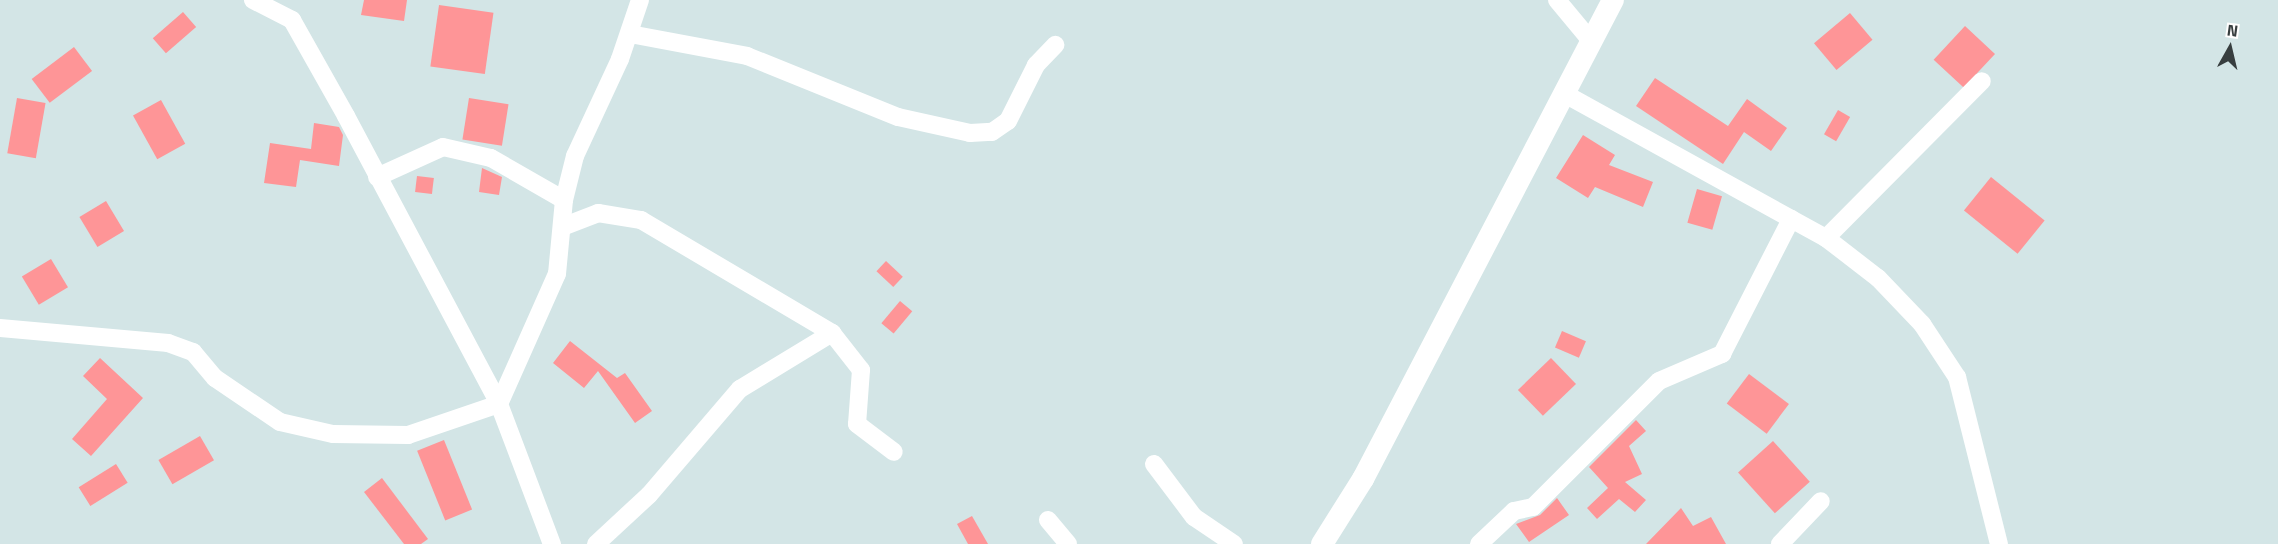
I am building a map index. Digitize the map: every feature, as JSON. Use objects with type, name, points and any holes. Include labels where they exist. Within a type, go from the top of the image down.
[{"type":"main road","points":[[1322,544],[1368,469],[1613,0]]},
{"type":"street","points":[[253,0],[292,20]]},
{"type":"street","points":[[284,0],[292,20],[499,404],[552,544]]},
{"type":"street","points":[[0,328],[168,343],[193,352],[215,378],[253,406],[280,422],[322,432],[408,435],[499,404],[557,274],[564,200],[575,156],[630,34],[640,0]]},
{"type":"street","points":[[1557,0],[1591,41]]},
{"type":"street","points":[[630,34],[747,56],[898,117],[970,133],[992,132],[1008,121],[1036,65],[1055,45]]},
{"type":"street","points":[[1826,238],[1982,81]]},
{"type":"street","points":[[1563,93],[1826,238],[1878,278],[1922,324],[1957,377],[1999,544]]},
{"type":"street","points":[[377,177],[430,150],[450,148],[491,158],[564,200]]},
{"type":"street","points":[[562,227],[598,213],[641,220],[832,333],[861,370],[857,424],[894,452]]},
{"type":"street","points":[[1479,544],[1514,511],[1533,507],[1659,381],[1722,354],[1791,219]]},
{"type":"street","points":[[596,544],[635,510],[740,389],[832,333]]},
{"type":"street","points":[[1154,464],[1194,517],[1234,544]]},
{"type":"street","points":[[1780,544],[1821,501]]},
{"type":"street","points":[[1048,520],[1068,544]]},
{"type":"building","points":[[364,0],[407,0],[404,21],[361,15]]},
{"type":"building","points":[[439,5],[493,13],[485,74],[430,66]]},
{"type":"building","points":[[183,12],[196,27],[166,53],[153,38]]},
{"type":"building","points":[[1850,13],[1872,40],[1836,70],[1814,43]]},
{"type":"building","points":[[1965,26],[1995,54],[1964,88],[1934,60]]},
{"type":"building","points":[[74,47],[92,71],[50,103],[32,79]]},
{"type":"building","points":[[1655,78],[1728,126],[1747,99],[1787,128],[1771,151],[1744,132],[1723,164],[1636,106]]},
{"type":"building","points":[[17,98],[46,103],[36,158],[7,153]]},
{"type":"building","points":[[469,98],[509,104],[502,146],[462,139]]},
{"type":"building","points":[[161,100],[185,144],[157,159],[133,116]]},
{"type":"building","points":[[1838,110],[1850,117],[1836,141],[1824,134]]},
{"type":"building","points":[[314,123],[339,127],[343,135],[339,166],[300,160],[296,187],[264,183],[270,143],[311,149]]},
{"type":"building","points":[[1583,135],[1615,155],[1609,165],[1653,182],[1643,207],[1595,187],[1588,198],[1556,178]]},
{"type":"building","points":[[482,168],[502,177],[499,195],[479,192]]},
{"type":"building","points":[[417,176],[434,178],[432,194],[415,192]]},
{"type":"building","points":[[1991,177],[2045,220],[2018,254],[1964,210]]},
{"type":"building","points":[[1697,189],[1722,196],[1712,230],[1687,223]]},
{"type":"building","points":[[106,201],[124,231],[97,247],[79,217]]},
{"type":"building","points":[[51,259],[68,287],[39,305],[22,277]]},
{"type":"building","points":[[886,261],[903,277],[893,287],[876,271]]},
{"type":"building","points":[[900,301],[912,311],[894,333],[881,323]]},
{"type":"building","points":[[1562,331],[1586,341],[1579,358],[1555,348]]},
{"type":"building","points":[[570,341],[617,378],[625,373],[652,411],[635,423],[598,371],[584,388],[553,363]]},
{"type":"building","points":[[100,358],[143,398],[91,456],[72,439],[107,399],[83,376]]},
{"type":"building","points":[[1551,358],[1576,384],[1543,416],[1518,390]]},
{"type":"building","points":[[1749,374],[1789,404],[1767,434],[1727,404]]},
{"type":"building","points":[[1636,420],[1646,431],[1629,446],[1642,474],[1625,482],[1646,500],[1635,512],[1619,499],[1597,519],[1587,508],[1608,488],[1589,467]]},
{"type":"building","points":[[200,436],[214,460],[172,484],[158,460]]},
{"type":"building","points":[[444,440],[472,510],[445,520],[417,451]]},
{"type":"building","points":[[1773,441],[1810,482],[1775,513],[1738,472]]},
{"type":"building","points":[[116,464],[128,483],[90,506],[79,487]]},
{"type":"building","points":[[382,478],[428,539],[421,544],[404,544],[364,492]]},
{"type":"building","points":[[1557,498],[1569,515],[1529,542],[1516,524],[1540,515]]},
{"type":"building","points":[[1681,508],[1693,526],[1711,517],[1726,544],[1646,544]]},
{"type":"building","points":[[972,516],[988,544],[968,544],[957,524]]}]
